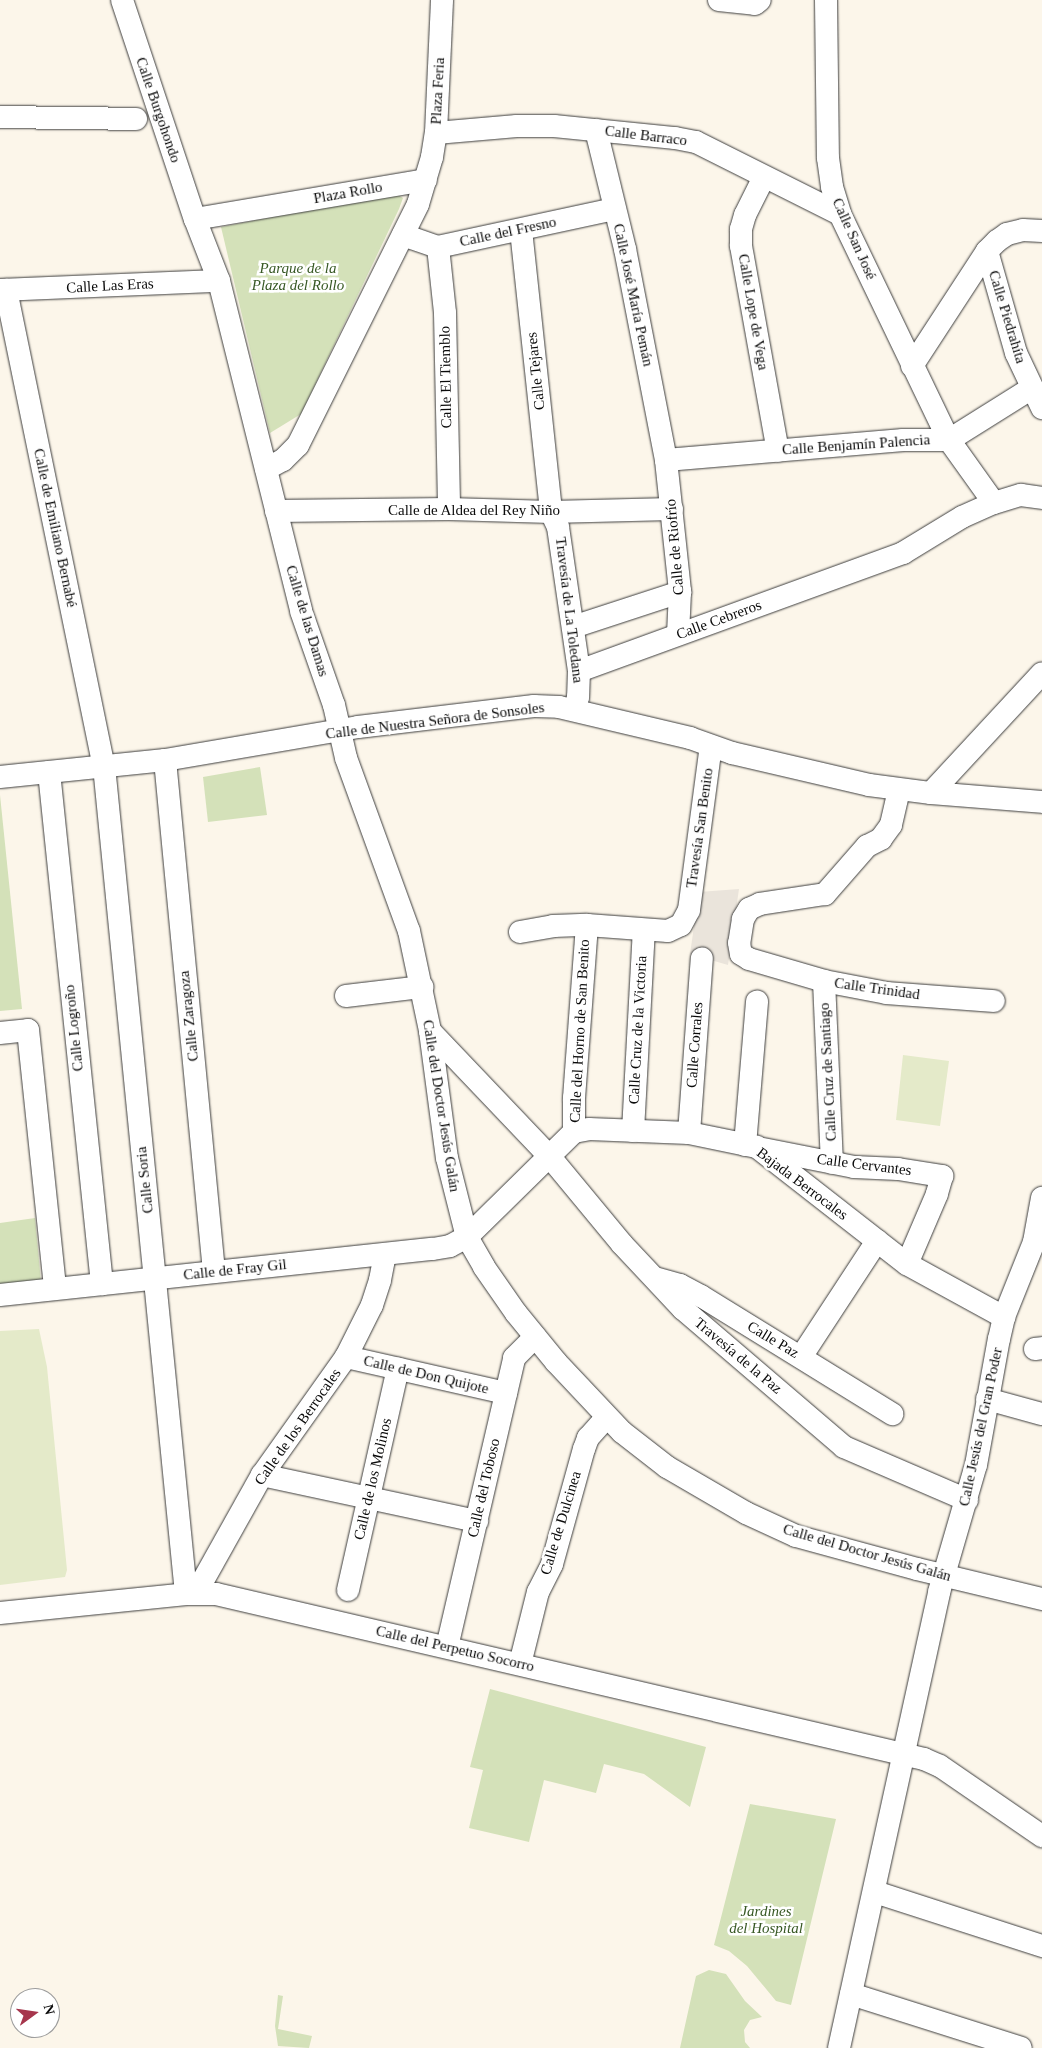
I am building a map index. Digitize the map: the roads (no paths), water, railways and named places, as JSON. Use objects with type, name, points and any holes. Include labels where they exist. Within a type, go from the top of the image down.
[{"type":"street","name":"Calle Burgohondo","points":[[122,0],[196,219]]},
{"type":"street","name":"Plaza Feria","points":[[426,180],[436,133],[442,0]]},
{"type":"street","points":[[719,0],[758,2]]},
{"type":"street","name":"Calle San José","points":[[826,11],[828,158],[832,188],[840,214],[949,440],[994,503]]},
{"type":"street","points":[[0,117],[136,118]]},
{"type":"street","name":"Calle Barraco","points":[[436,133],[517,126],[596,130],[696,142],[840,214]]},
{"type":"street","name":"Calle José María Pemán","points":[[596,130],[625,249],[666,460]]},
{"type":"street","name":"Calle Lope de Vega","points":[[764,177],[743,222],[741,246],[778,451]]},
{"type":"street","name":"Plaza Rollo","points":[[196,219],[426,180]]},
{"type":"street","points":[[266,469],[283,460],[298,445],[403,235],[426,180]]},
{"type":"street","name":"Calle del Fresno","points":[[403,235],[438,247],[614,209]]},
{"type":"street","points":[[196,219],[219,281],[276,512]]},
{"type":"street","name":"Calle Tejares","points":[[522,230],[551,512]]},
{"type":"street","points":[[912,366],[987,251],[1007,234],[1023,230],[1042,231]]},
{"type":"street","name":"Calle El Tiemblo","points":[[438,247],[445,313],[449,508]]},
{"type":"street","name":"Calle Piedrahíta","points":[[987,251],[1016,353],[1042,408]]},
{"type":"street","name":"Calle Las Eras","points":[[3,290],[219,281]]},
{"type":"street","name":"Calle de Emiliano Bernabé","points":[[3,290],[104,766]]},
{"type":"street","name":"Calle Benjamín Palencia","points":[[666,460],[903,440],[949,440],[1032,388]]},
{"type":"street","name":"Calle de Riofrío","points":[[666,460],[680,592],[678,634]]},
{"type":"street","name":"Calle Cebreros","points":[[579,671],[904,553],[962,517],[994,503],[1021,495],[1042,498]]},
{"type":"street","name":"Calle de Aldea del Rey Niño","points":[[276,512],[449,508],[551,512],[672,509]]},
{"type":"street","name":"Calle de las Damas","points":[[276,512],[301,611],[334,705],[339,730]]},
{"type":"street","name":"Travesía de La Toledana","points":[[551,512],[558,527],[579,671],[578,697],[575,710]]},
{"type":"street","points":[[573,626],[680,592]]},
{"type":"street","points":[[931,793],[1042,674]]},
{"type":"street","name":"Calle de Nuestra Señora de Sonsoles","points":[[0,777],[165,760],[339,730],[534,706],[575,710],[690,738],[741,756],[899,790],[1042,802]]},
{"type":"street","name":"Calle del Doctor Jesús Galán","points":[[339,730],[346,758],[409,931],[430,1031],[447,1158],[467,1237],[484,1267],[535,1337],[607,1417],[645,1452],[667,1467],[762,1521],[796,1536],[944,1575],[1040,1593]]},
{"type":"street","name":"Travesía San Benito","points":[[644,930],[668,931],[681,924],[689,910],[711,746]]},
{"type":"street","name":"Calle Zaragoza","points":[[165,760],[214,1272]]},
{"type":"street","name":"Calle Soria","points":[[104,766],[156,1278],[191,1593]]},
{"type":"street","name":"Calle Logroño","points":[[49,772],[102,1284]]},
{"type":"street","name":"Calle Trinidad","points":[[899,790],[890,825],[886,832],[881,838],[867,846],[825,894],[760,904],[749,909],[743,919],[739,943],[741,954],[762,963],[824,981],[887,993],[994,1001]]},
{"type":"street","points":[[520,932],[553,926],[587,925],[644,930]]},
{"type":"street","name":"Calle del Horno de San Benito","points":[[550,1157],[574,1132],[574,1098],[587,925]]},
{"type":"street","name":"Calle Cruz de la Victoria","points":[[633,1131],[644,930]]},
{"type":"street","name":"Calle Corrales","points":[[689,1133],[702,958]]},
{"type":"street","name":"Calle Cruz de Santiago","points":[[824,981],[832,1162]]},
{"type":"street","points":[[346,996],[422,987]]},
{"type":"street","points":[[751,1146],[757,1000]]},
{"type":"street","points":[[0,1033],[28,1030],[55,1289]]},
{"type":"street","name":"Travesía de la Paz","points":[[430,1031],[550,1157],[650,1276],[684,1309],[844,1447],[966,1500]]},
{"type":"street","name":"Bajada Berrocales","points":[[574,1132],[589,1129],[689,1133],[751,1146],[907,1264],[1004,1317]]},
{"type":"street","name":"Calle Cervantes","points":[[751,1146],[854,1167],[898,1169],[942,1176],[937,1194],[907,1264]]},
{"type":"street","points":[[467,1237],[550,1157]]},
{"type":"street","name":"Calle Jesús del Gran Poder","points":[[839,2048],[944,1575],[976,1465],[1004,1317],[1034,1242],[1042,1198]]},
{"type":"street","name":"Calle de Fray Gil","points":[[0,1295],[450,1246],[467,1237]]},
{"type":"street","points":[[801,1357],[877,1241]]},
{"type":"street","name":"Calle de los Berrocales","points":[[191,1593],[262,1475],[346,1357],[372,1305],[380,1280],[385,1254]]},
{"type":"street","name":"Calle Paz","points":[[650,1276],[702,1296],[892,1414]]},
{"type":"street","name":"Calle del Toboso","points":[[447,1647],[514,1358],[535,1337]]},
{"type":"street","name":"Calle de Don Quijote","points":[[346,1357],[506,1393]]},
{"type":"street","name":"Calle de los Molinos","points":[[348,1590],[398,1369]]},
{"type":"street","points":[[987,1399],[1042,1414]]},
{"type":"street","name":"Calle de Dulcinea","points":[[520,1664],[538,1592],[552,1564],[584,1449],[588,1438],[607,1417]]},
{"type":"street","points":[[262,1475],[477,1521]]},
{"type":"street","name":"Calle del Perpetuo Socorro","points":[[0,1614],[191,1593],[216,1594],[904,1754],[940,1766],[1042,1836]]},
{"type":"street","points":[[875,1892],[1042,1946]]},
{"type":"street","points":[[852,1994],[1021,2048]]},
{"type":"park label","name":"Parque de la Plaza del Rollo","points":[[298,276]]},
{"type":"park label","name":"Jardines del Hospital","points":[[766,1920]]}]
